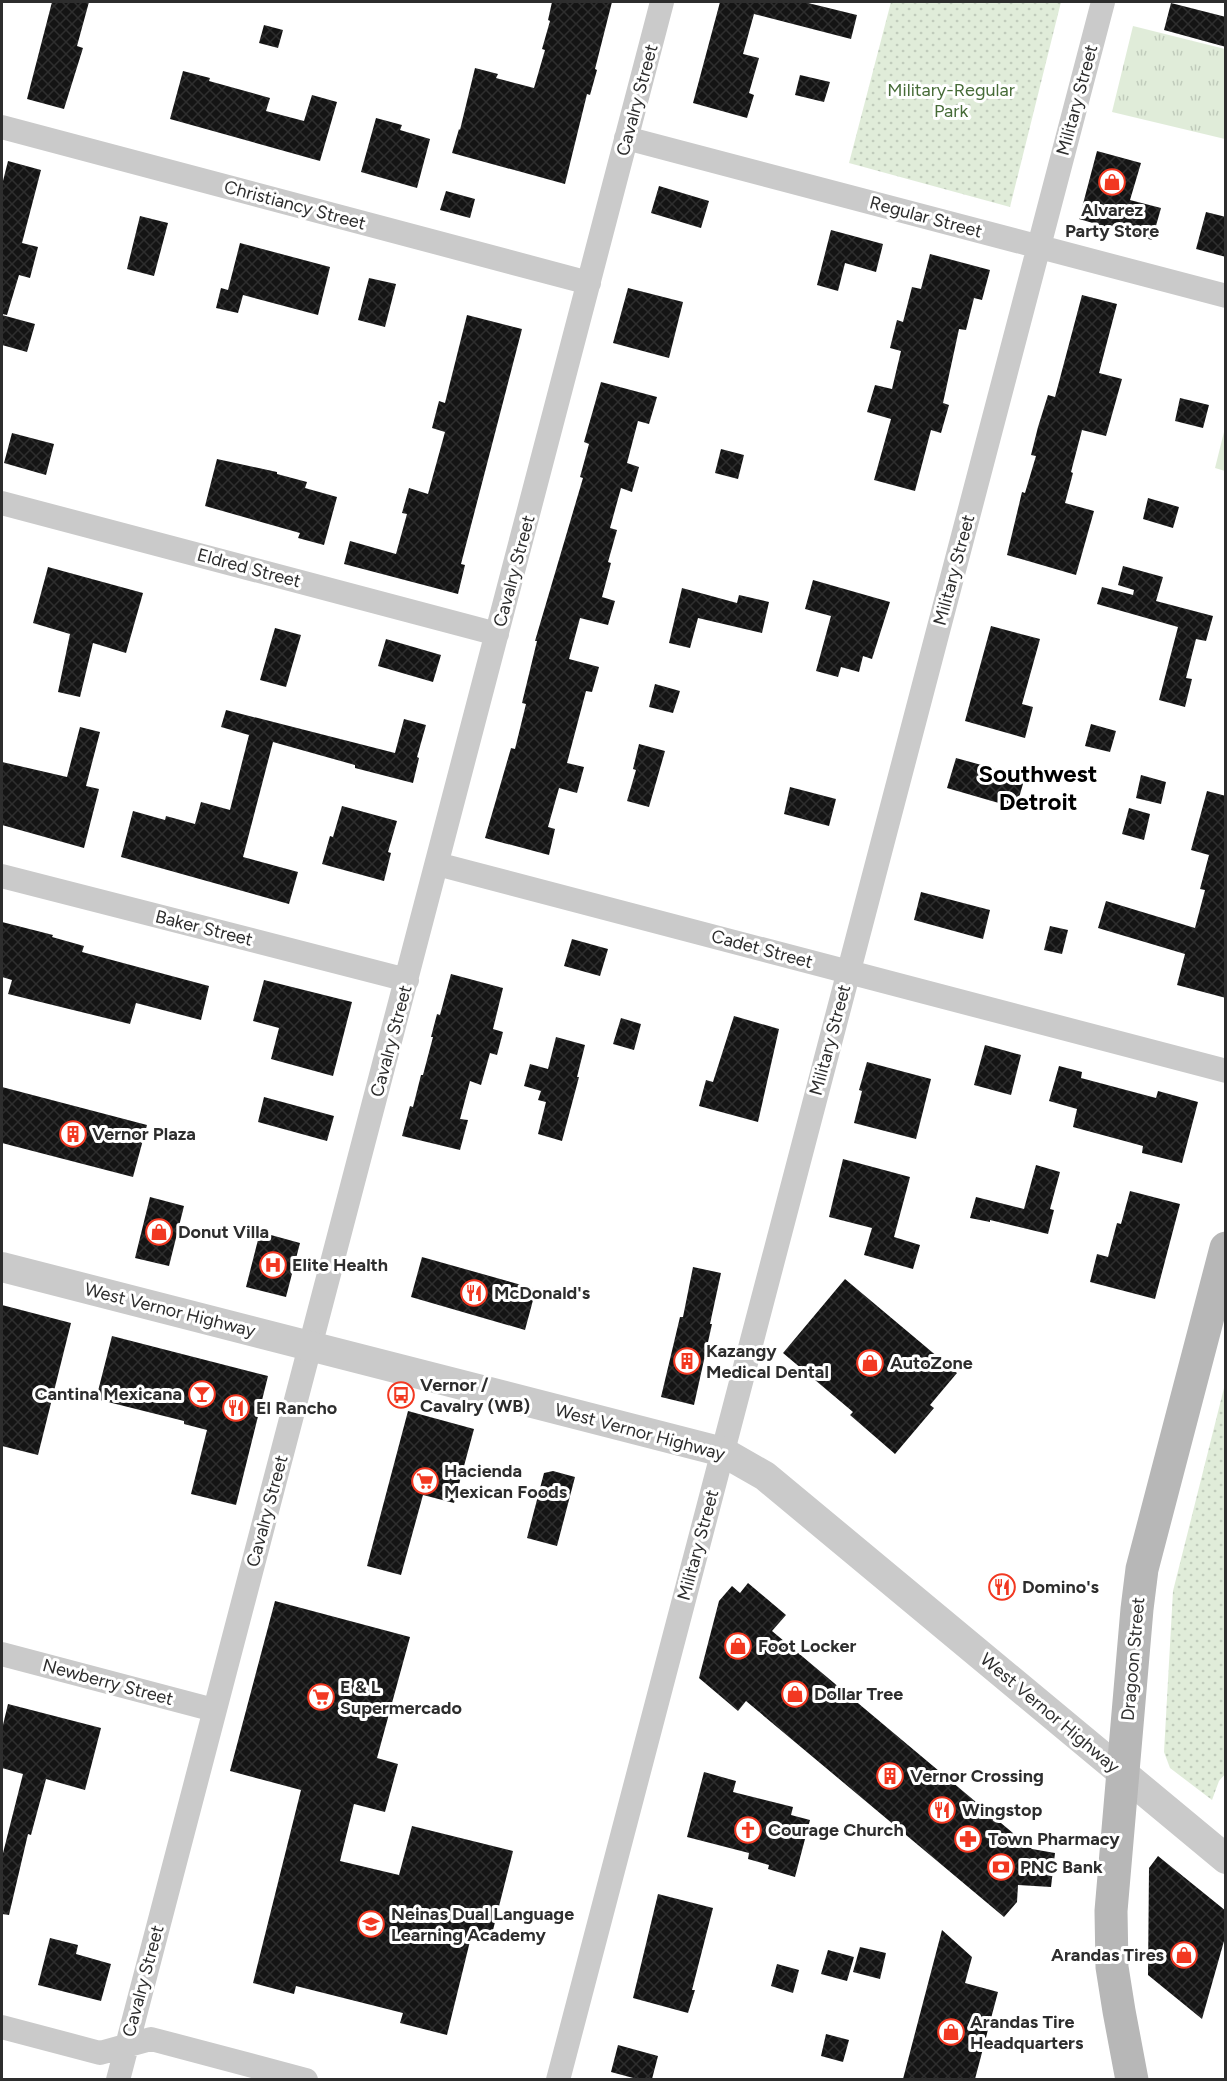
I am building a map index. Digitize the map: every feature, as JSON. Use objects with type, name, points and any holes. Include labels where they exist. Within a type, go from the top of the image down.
[{"type":"main road","name":"Dragoon Street","points":[[1132,2079],[1112,1967],[1112,1911],[1142,1569],[1226,1248]]},
{"type":"street","name":"Cavalry Street","points":[[118,2079],[663,2]]},
{"type":"street","name":"Military Street","points":[[558,2079],[1103,2]]},
{"type":"street","name":"Christiancy Street","points":[[2,127],[589,282]]},
{"type":"street","name":"Regular Street","points":[[627,138],[1226,296]]},
{"type":"street","name":"Eldred Street","points":[[2,503],[497,634]]},
{"type":"street","name":"Cadet Street","points":[[437,864],[1226,1071]]},
{"type":"street","name":"Baker Street","points":[[2,876],[407,980]]},
{"type":"street","name":"West Vernor Highway","points":[[2,1267],[723,1452],[765,1476],[1226,1859]]},
{"type":"street","name":"Newberry Street","points":[[2,1654],[214,1710]]},
{"type":"street","points":[[2,2027],[100,2053],[151,2039],[306,2079]]},
{"type":"green space","name":"Military-Regular Park","points":[[891,2],[1061,2],[1010,207],[849,163]]},
{"type":"green space","points":[[1133,26],[1225,49],[1225,139],[1112,112]]},
{"type":"green space","points":[[1225,428],[1225,471],[1215,468]]},
{"type":"green space","points":[[1225,1384],[1226,1773],[1219,1781],[1212,1800],[1170,1768],[1164,1752],[1173,1591]]},
{"type":"building","points":[[52,2],[89,2],[77,46],[83,48],[64,109],[27,99]]},
{"type":"building","points":[[552,2],[612,2],[595,69],[597,70],[590,95],[587,94],[565,184],[452,153],[475,68],[498,74],[496,78],[534,88],[545,50],[542,49],[550,21],[548,20]]},
{"type":"building","points":[[720,2],[804,2],[857,15],[851,39],[754,14],[743,54],[759,58],[749,93],[754,95],[747,118],[693,103]]},
{"type":"building","points":[[1171,3],[1226,17],[1226,47],[1164,30]]},
{"type":"building","points":[[264,25],[283,30],[278,48],[259,43]]},
{"type":"building","points":[[183,71],[210,78],[209,81],[270,98],[266,111],[304,121],[312,95],[337,102],[320,161],[170,119]]},
{"type":"building","points":[[800,75],[830,82],[824,102],[795,95]]},
{"type":"building","points":[[376,118],[402,125],[400,130],[430,139],[417,188],[361,172]]},
{"type":"building","name":"Alvarez Party Store","points":[[1097,151],[1141,163],[1130,200],[1161,208],[1152,240],[1079,219]]},
{"type":"building","points":[[8,161],[41,170],[22,243],[38,247],[30,278],[19,275],[7,315],[2,314],[2,185]]},
{"type":"building","points":[[659,186],[709,201],[701,228],[651,213]]},
{"type":"building","points":[[446,191],[475,199],[470,218],[440,210]]},
{"type":"building","points":[[1206,212],[1226,217],[1226,257],[1196,249]]},
{"type":"building","points":[[140,216],[168,223],[154,276],[127,269]]},
{"type":"building","points":[[831,230],[883,244],[876,272],[845,263],[838,291],[817,285]]},
{"type":"building","points":[[240,243],[330,267],[318,315],[243,295],[238,313],[216,308],[221,288],[228,290]]},
{"type":"building","points":[[930,254],[990,270],[982,300],[974,298],[966,330],[959,329],[943,403],[949,405],[941,433],[931,430],[915,491],[874,480],[891,419],[867,412],[875,385],[892,389],[901,351],[890,348],[897,320],[903,322],[912,287],[921,289]]},
{"type":"building","points":[[369,278],[396,284],[385,327],[358,320]]},
{"type":"building","points":[[628,288],[683,302],[669,358],[613,343]]},
{"type":"building","points":[[1082,295],[1117,304],[1099,373],[1122,379],[1106,436],[1082,430],[1071,472],[1073,473],[1065,503],[1094,511],[1076,575],[1007,555],[1022,492],[1025,493],[1036,456],[1031,455],[1038,427],[1048,395],[1055,397]]},
{"type":"building","points":[[2,315],[35,324],[27,352],[2,345]]},
{"type":"building","points":[[467,315],[522,329],[461,564],[465,565],[458,594],[344,564],[350,541],[396,554],[407,514],[402,513],[409,488],[428,494],[445,432],[432,428],[439,401],[445,403]]},
{"type":"building","points":[[601,382],[657,397],[649,424],[638,421],[627,463],[639,467],[632,492],[621,488],[610,528],[617,530],[602,597],[615,601],[608,625],[580,618],[569,659],[599,667],[592,692],[586,691],[567,763],[584,767],[577,793],[559,788],[548,827],[555,829],[549,855],[485,838],[511,748],[515,749],[526,704],[522,703],[537,641],[535,641],[583,478],[580,477],[589,444],[584,442]]},
{"type":"building","points":[[1180,398],[1209,405],[1203,428],[1175,421]]},
{"type":"building","points":[[12,433],[54,444],[46,475],[4,463]]},
{"type":"building","points":[[721,449],[744,455],[738,479],[715,473]]},
{"type":"building","points":[[217,459],[277,472],[277,474],[307,482],[305,488],[337,497],[324,545],[298,538],[300,533],[205,506]]},
{"type":"building","points":[[1148,498],[1179,507],[1173,528],[1143,519]]},
{"type":"building","points":[[1123,566],[1163,577],[1156,601],[1213,616],[1206,641],[1196,639],[1186,678],[1192,679],[1185,707],[1159,700],[1178,627],[1097,604],[1102,587],[1133,595],[1134,590],[1118,585]]},
{"type":"building","points":[[48,567],[143,593],[126,653],[93,643],[80,697],[58,692],[70,634],[33,623]]},
{"type":"building","points":[[813,580],[890,602],[872,659],[863,656],[859,672],[841,667],[838,677],[816,671],[831,616],[805,609]]},
{"type":"building","points":[[682,588],[737,603],[739,595],[769,602],[762,633],[698,618],[690,648],[669,643]]},
{"type":"building","points":[[991,626],[1040,639],[1022,704],[1033,707],[1025,738],[965,721]]},
{"type":"building","points":[[275,628],[301,635],[286,687],[260,680]]},
{"type":"building","points":[[386,639],[441,655],[433,682],[378,666]]},
{"type":"building","points":[[655,684],[680,691],[673,713],[649,707]]},
{"type":"building","points":[[226,710],[395,753],[404,719],[426,725],[413,783],[355,768],[355,765],[273,742],[243,857],[298,872],[289,904],[121,857],[133,811],[165,820],[166,816],[195,824],[201,802],[230,810],[249,735],[221,727]]},
{"type":"building","points":[[1091,724],[1116,731],[1110,752],[1085,746]]},
{"type":"building","points":[[80,727],[100,732],[86,786],[99,789],[84,848],[2,825],[2,762],[67,777]]},
{"type":"building","points":[[639,744],[665,751],[649,807],[627,801],[636,770],[633,769]]},
{"type":"building","points":[[956,758],[1025,777],[1016,808],[947,788]]},
{"type":"building","points":[[1141,775],[1166,782],[1161,804],[1136,798]]},
{"type":"building","points":[[790,787],[836,799],[829,826],[784,814]]},
{"type":"building","points":[[1207,791],[1226,796],[1226,998],[1177,985],[1185,954],[1098,928],[1106,901],[1195,928],[1205,890],[1200,889],[1209,855],[1191,850]]},
{"type":"building","points":[[342,806],[397,821],[388,852],[391,853],[384,881],[322,864]]},
{"type":"building","points":[[1129,808],[1150,814],[1144,840],[1122,834]]},
{"type":"building","points":[[921,892],[990,910],[983,939],[914,920]]},
{"type":"building","points":[[2,922],[53,935],[52,937],[84,946],[82,952],[209,986],[201,1020],[136,1003],[130,1024],[8,994],[12,980],[2,977]]},
{"type":"building","points":[[1050,926],[1068,930],[1062,954],[1044,950]]},
{"type":"building","points":[[572,939],[608,949],[600,976],[564,966]]},
{"type":"building","points":[[451,974],[503,988],[493,1029],[503,1032],[497,1055],[490,1053],[481,1085],[470,1081],[460,1119],[468,1120],[460,1150],[402,1136],[410,1106],[413,1107],[421,1075],[423,1075],[437,1014],[440,1015]]},
{"type":"building","points":[[264,980],[352,1002],[333,1076],[271,1059],[279,1028],[253,1021]]},
{"type":"building","points":[[734,1016],[779,1029],[758,1122],[699,1106],[706,1080],[713,1082]]},
{"type":"building","points":[[621,1018],[641,1024],[634,1050],[613,1044]]},
{"type":"building","points":[[556,1037],[585,1045],[562,1141],[538,1134],[546,1102],[538,1100],[541,1091],[524,1086],[530,1064],[548,1069]]},
{"type":"building","points":[[985,1045],[1021,1055],[1011,1095],[974,1085]]},
{"type":"building","points":[[867,1062],[931,1079],[916,1139],[854,1123],[862,1091],[859,1090]]},
{"type":"building","points":[[1059,1066],[1082,1072],[1081,1078],[1156,1098],[1158,1091],[1198,1102],[1182,1163],[1142,1153],[1143,1146],[1073,1127],[1077,1109],[1049,1101]]},
{"type":"building","name":"Vernor Plaza","points":[[2,1087],[147,1125],[133,1177],[2,1143]]},
{"type":"building","points":[[264,1097],[334,1116],[327,1141],[258,1122]]},
{"type":"building","points":[[843,1159],[910,1177],[894,1237],[920,1245],[913,1269],[864,1255],[872,1228],[829,1217]]},
{"type":"building","points":[[1036,1165],[1060,1172],[1050,1209],[1054,1210],[1048,1234],[990,1220],[990,1222],[970,1218],[976,1197],[1024,1209]]},
{"type":"building","points":[[1130,1191],[1180,1204],[1155,1299],[1090,1282],[1097,1254],[1108,1257],[1117,1223],[1121,1224]]},
{"type":"building","name":"Donut Villa","points":[[150,1197],[184,1206],[169,1266],[135,1258]]},
{"type":"building","name":"Elite Health","points":[[260,1232],[300,1243],[286,1297],[246,1287]]},
{"type":"building","name":"McDonald's","points":[[422,1257],[536,1289],[525,1330],[411,1297]]},
{"type":"building","name":"Kazangy Medical Dental","points":[[693,1267],[721,1273],[694,1405],[661,1397],[680,1317],[683,1317]]},
{"type":"building","name":"AutoZone","points":[[845,1279],[957,1373],[930,1405],[934,1408],[895,1454],[850,1415],[853,1412],[783,1353]]},
{"type":"building","points":[[2,1305],[71,1323],[38,1455],[2,1446]]},
{"type":"building","points":[[112,1336],[268,1376],[236,1505],[191,1494],[207,1430],[184,1424],[184,1421],[96,1399]]},
{"type":"building","name":"Hacienda Mexican Foods","points":[[408,1411],[474,1429],[454,1503],[423,1495],[401,1575],[367,1566]]},
{"type":"building","points":[[553,1471],[575,1477],[557,1546],[527,1538],[544,1473]]},
{"type":"building","name":"Vernor Crossing","points":[[748,1583],[786,1615],[772,1631],[1032,1849],[1055,1853],[1051,1887],[1018,1885],[1017,1902],[1004,1917],[746,1701],[738,1711],[699,1678],[719,1601],[732,1586],[740,1593]]},
{"type":"building","points":[[275,1601],[410,1637],[377,1758],[398,1764],[385,1812],[354,1804],[340,1861],[399,1875],[412,1826],[513,1851],[491,1938],[472,1933],[447,2035],[400,2023],[403,2013],[296,1986],[294,1994],[253,1983],[301,1790],[230,1771]]},
{"type":"building","points":[[8,1704],[101,1728],[85,1790],[46,1779],[31,1835],[28,1834],[9,1915],[2,1914],[2,1857],[23,1774],[2,1768],[2,1729]]},
{"type":"building","name":"Courage Church","points":[[704,1772],[736,1781],[733,1792],[793,1807],[791,1815],[810,1820],[795,1877],[768,1869],[769,1865],[748,1859],[749,1853],[687,1837]]},
{"type":"building","name":"Arandas Tires","points":[[1158,1856],[1226,1911],[1226,1934],[1202,2019],[1148,1975],[1149,1868]]},
{"type":"building","points":[[658,1894],[713,1908],[688,2013],[633,1998]]},
{"type":"building","name":"Arandas Tire Headquarters","points":[[942,1930],[972,1957],[965,1983],[998,1992],[975,2079],[903,2079]]},
{"type":"building","points":[[50,1938],[78,1945],[76,1954],[111,1964],[101,2001],[38,1985]]},
{"type":"building","points":[[860,1947],[886,1953],[880,1979],[853,1972]]},
{"type":"building","points":[[828,1950],[854,1957],[847,1981],[821,1974]]},
{"type":"building","points":[[777,1964],[799,1970],[793,1993],[771,1986]]},
{"type":"building","points":[[826,2034],[849,2040],[843,2062],[821,2056]]},
{"type":"building","points":[[618,2045],[658,2056],[652,2079],[637,2079],[611,2072]]},
{"type":"place","name":"Alvarez Party Store","points":[[1112,182]]},
{"type":"place","name":"Vernor Plaza","points":[[73,1134]]},
{"type":"place","name":"Donut Villa","points":[[159,1232]]},
{"type":"place","name":"Elite Health","points":[[273,1265]]},
{"type":"place","name":"McDonald's","points":[[474,1293]]},
{"type":"place","name":"Kazangy Medical Dental","points":[[687,1361]]},
{"type":"place","name":"AutoZone","points":[[870,1363]]},
{"type":"place","name":"Cantina Mexicana","points":[[202,1394]]},
{"type":"place","name":"Vernor / Cavalry (WB)","points":[[401,1395]]},
{"type":"place","name":"El Rancho","points":[[236,1408]]},
{"type":"place","name":"Hacienda Mexican Foods","points":[[425,1481]]},
{"type":"place","name":"Domino's","points":[[1002,1587]]},
{"type":"place","name":"Foot Locker","points":[[738,1646]]},
{"type":"place","name":"Dollar Tree","points":[[795,1694]]},
{"type":"place","name":"E & L Supermercado","points":[[321,1697]]},
{"type":"place","name":"Vernor Crossing","points":[[890,1776]]},
{"type":"place","name":"Wingstop","points":[[942,1810]]},
{"type":"place","name":"Courage Church","points":[[748,1830]]},
{"type":"place","name":"Town Pharmacy","points":[[968,1839]]},
{"type":"place","name":"PNC Bank","points":[[1001,1867]]},
{"type":"place","name":"Neinas Dual Language Learning Academy","points":[[371,1924]]},
{"type":"place","name":"Arandas Tires","points":[[1184,1955]]},
{"type":"place","name":"Arandas Tire Headquarters","points":[[951,2032]]},
{"type":"district","name":"Southwest Detroit","points":[[1038,788]]}]
